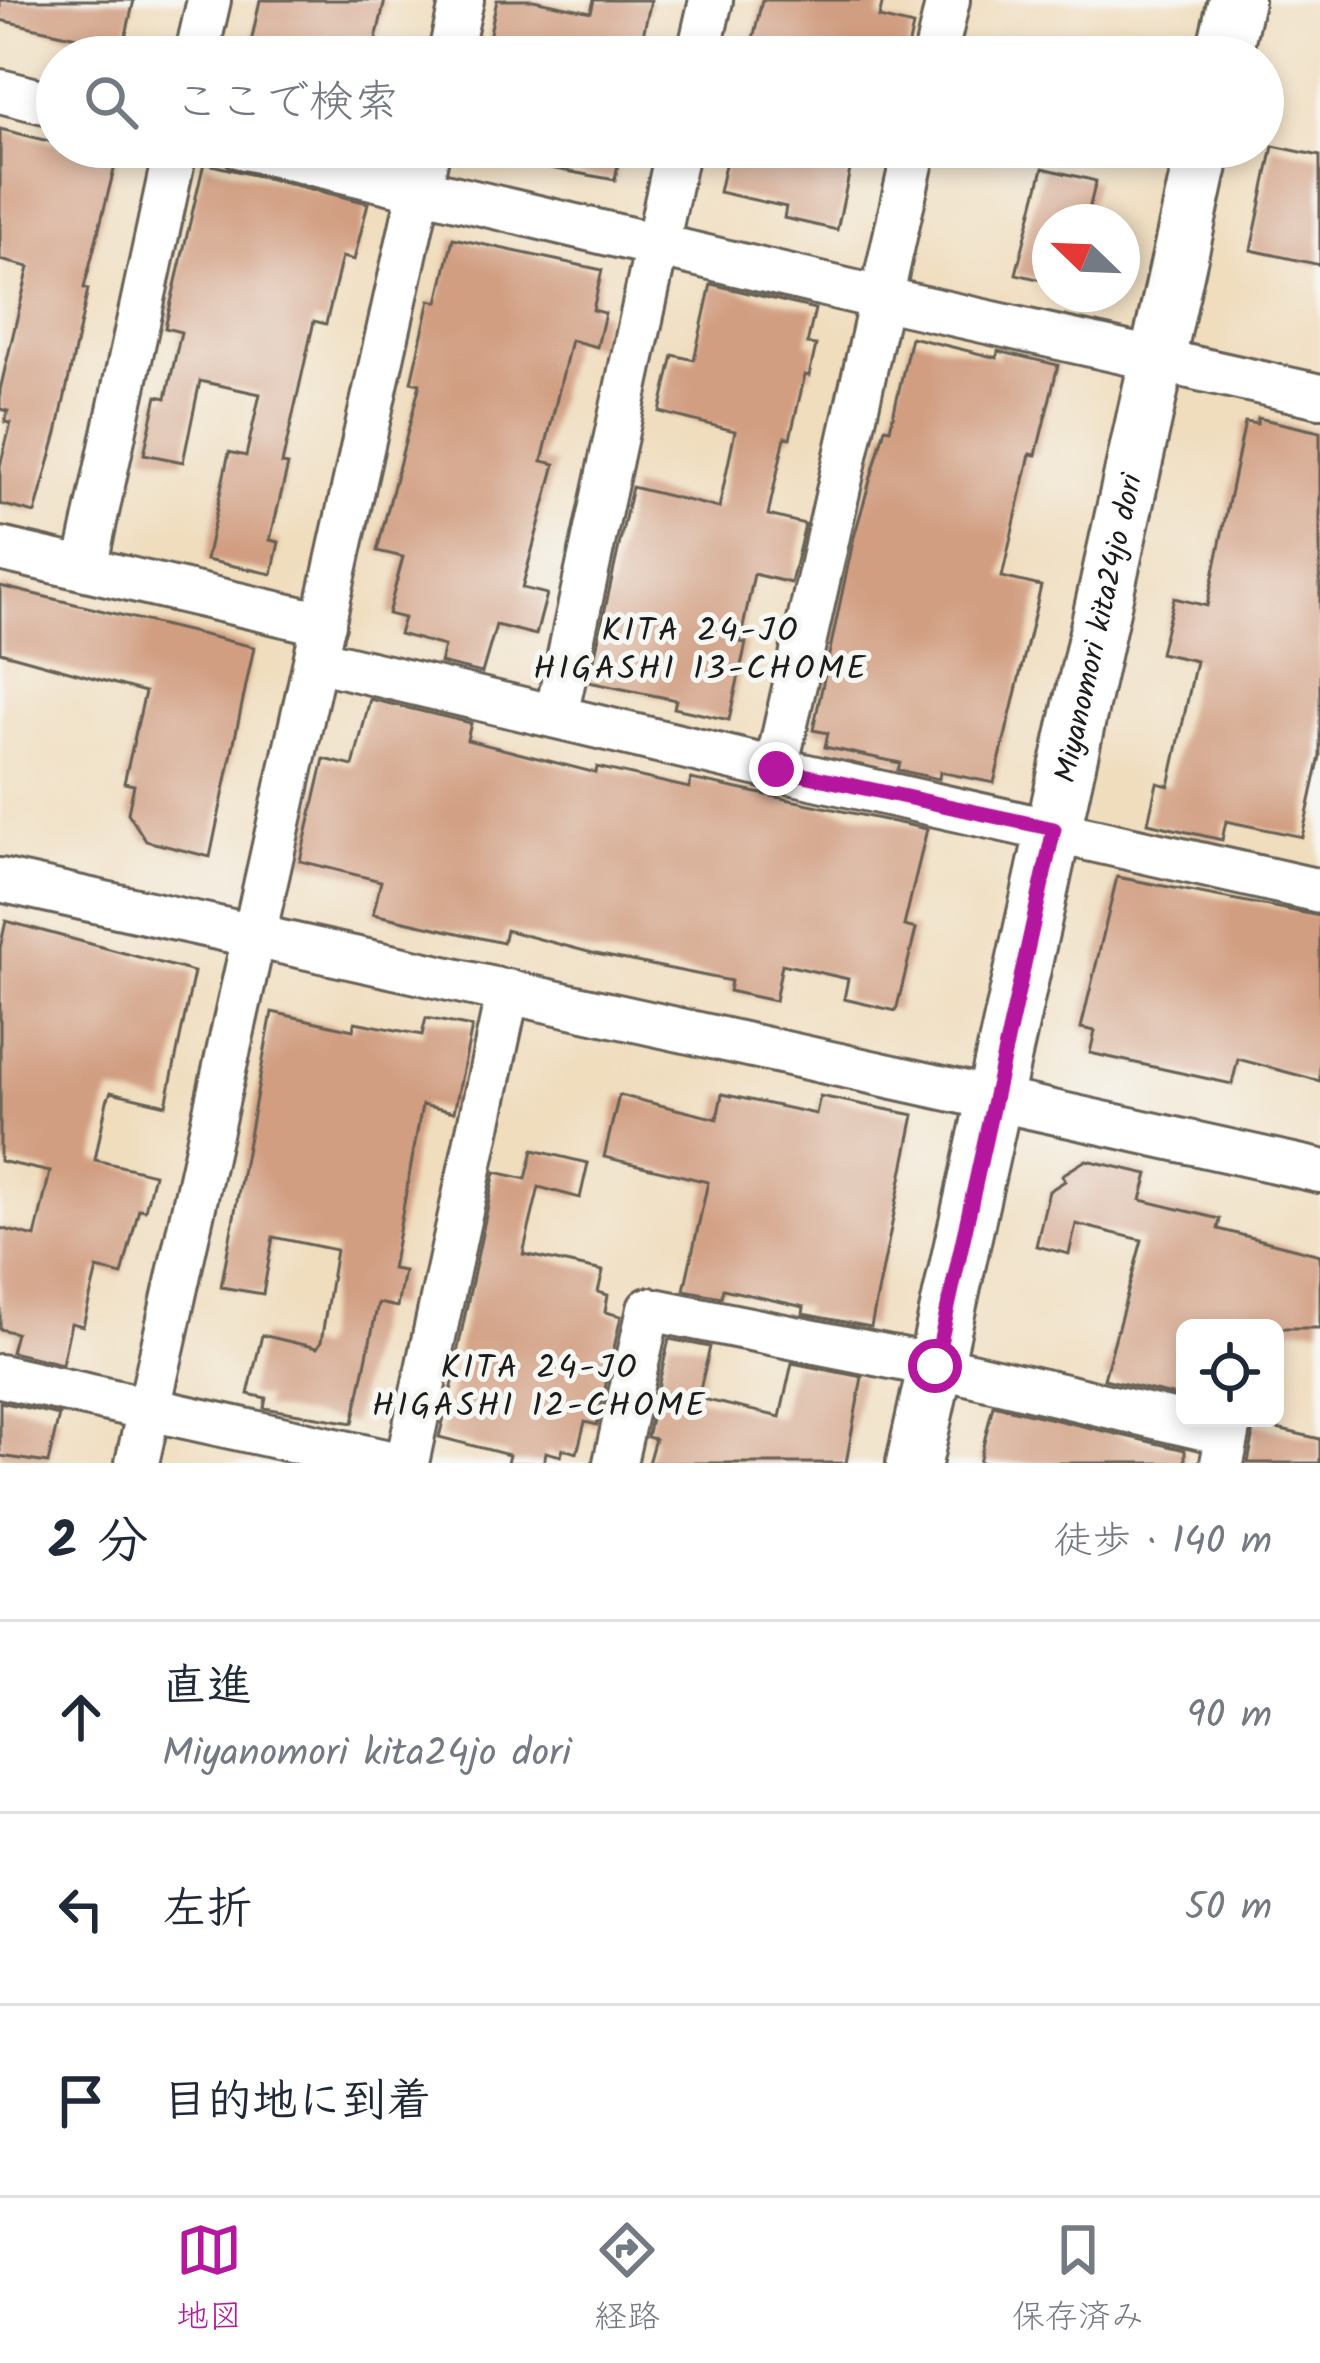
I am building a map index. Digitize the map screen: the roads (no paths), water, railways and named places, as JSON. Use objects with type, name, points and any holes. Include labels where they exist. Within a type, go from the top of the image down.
[{"type":"street","points":[[201,36],[209,0]]},
{"type":"street","points":[[454,36],[462,0]]},
{"type":"street","points":[[703,36],[711,0]]},
{"type":"street","points":[[940,36],[948,0]]},
{"type":"street","points":[[1228,36],[1236,0]]},
{"type":"street","points":[[0,92],[36,100]]},
{"type":"street","points":[[85,568],[171,168]]},
{"type":"street","points":[[333,168],[1320,396]]},
{"type":"street","points":[[137,1463],[424,168]]},
{"type":"street","points":[[556,716],[673,168]]},
{"type":"street","points":[[776,769],[909,168]]},
{"type":"street","name":"Miyanomori kita24jo dori","points":[[914,1463],[1199,168]]},
{"type":"street","points":[[0,549],[85,568],[556,716],[1320,890]]},
{"type":"street","points":[[0,880],[1320,1172]]},
{"type":"street","points":[[406,1463],[508,991]]},
{"type":"street","points":[[615,1463],[650,1309],[935,1366],[1228,1434],[1222,1463]]},
{"type":"street","points":[[0,1376],[394,1463]]},
{"type":"district","name":"KITA 24-JO HIGASHI 13-CHOME","points":[[701,648]]},
{"type":"district","name":"KITA 24-JO HIGASHI 12-CHOME","points":[[540,1385]]}]
